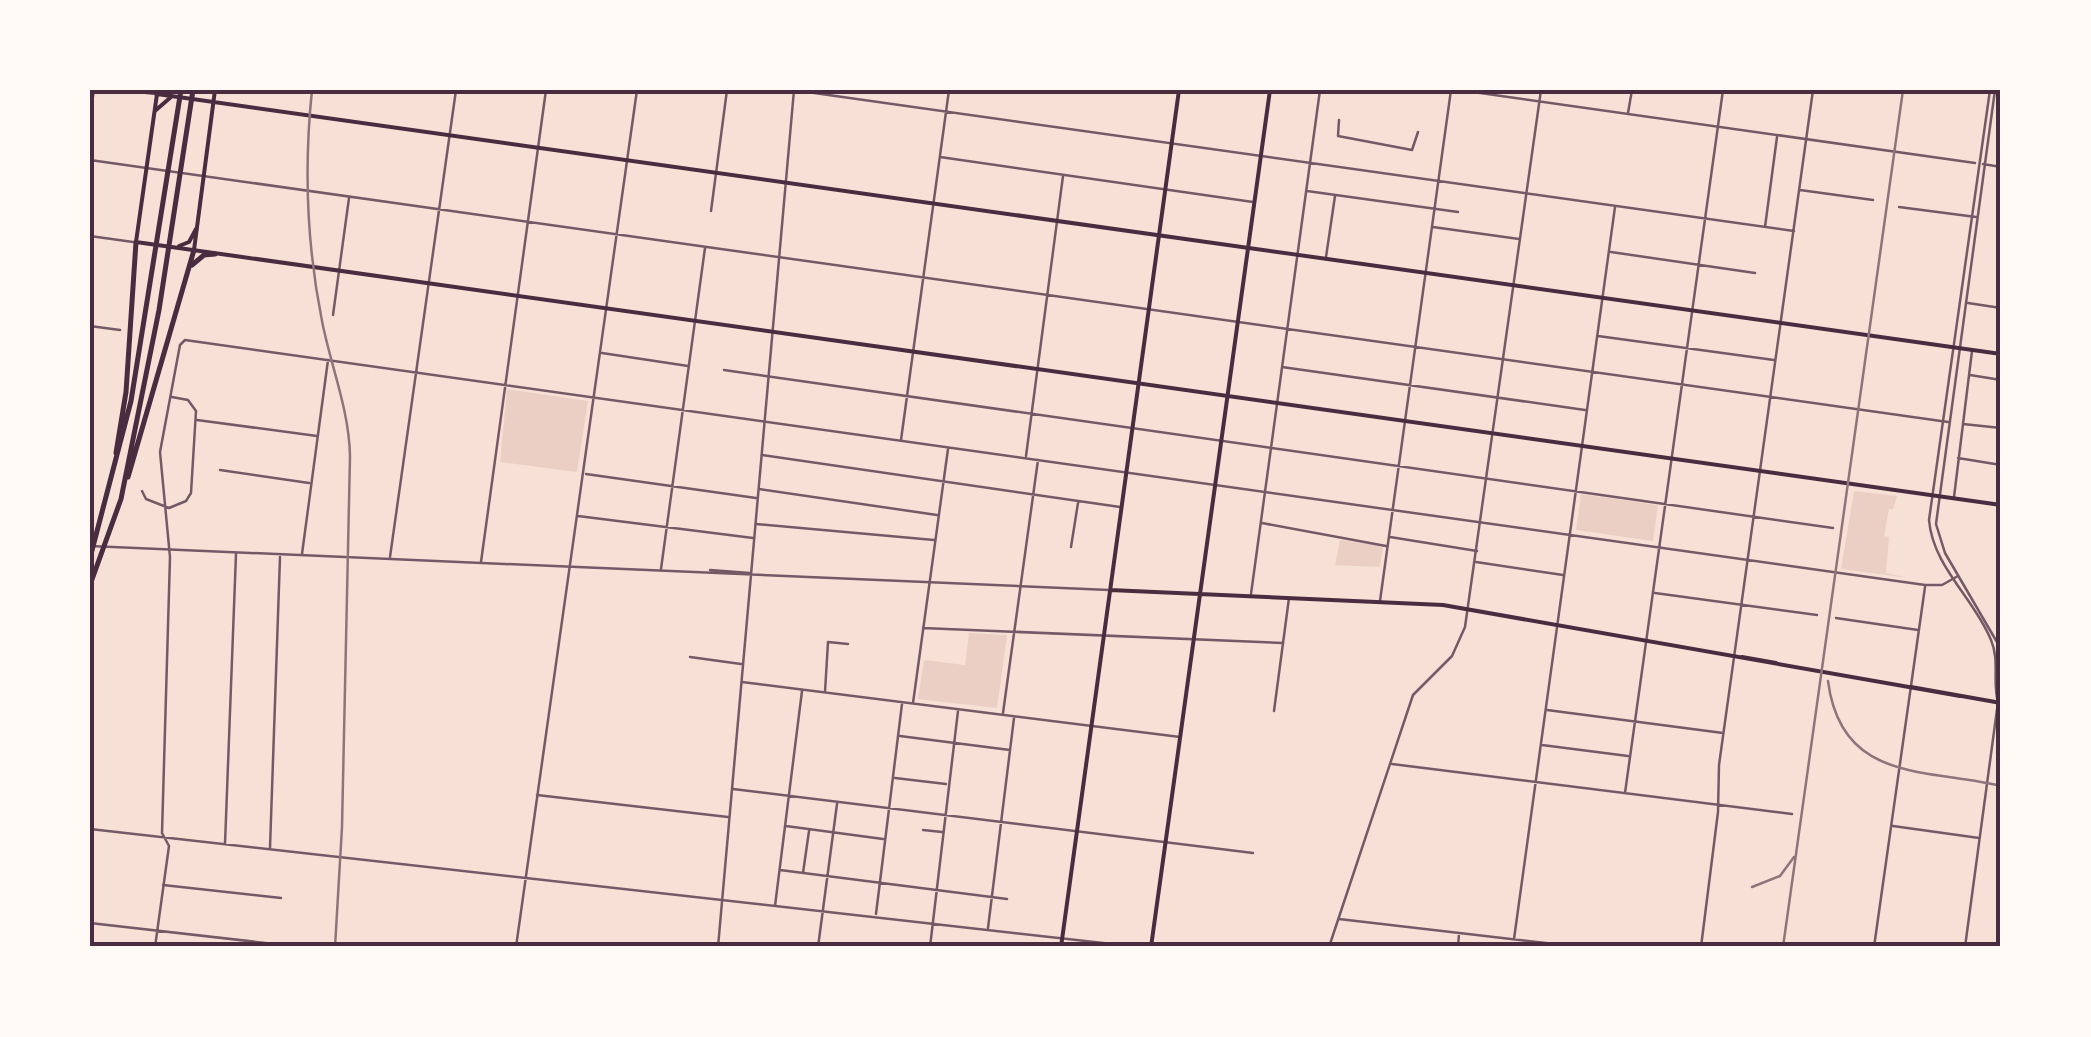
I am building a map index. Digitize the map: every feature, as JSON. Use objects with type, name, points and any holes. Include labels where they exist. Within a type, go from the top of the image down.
[{"type":"highway","points":[[90,558],[132,401],[181,90]]},
{"type":"highway","points":[[121,499],[168,257],[193,90]]},
{"type":"highway","points":[[108,497],[126,392],[136,242]]},
{"type":"highway","points":[[90,585],[111,532],[194,250]]},
{"type":"highway","points":[[190,267],[198,258],[215,254]]},
{"type":"main road","points":[[194,250],[216,90]]},
{"type":"main road","points":[[1061,947],[1180,90]]},
{"type":"main road","points":[[1151,947],[1270,90]]},
{"type":"main road","points":[[2001,354],[157,92],[136,242],[2001,506]]},
{"type":"main road","points":[[154,113],[160,102],[175,96]]},
{"type":"main road","points":[[174,247],[189,242],[197,226]]},
{"type":"main road","points":[[1110,590],[1289,596],[1469,609],[2000,700]]},
{"type":"street","points":[[90,115],[94,90]]},
{"type":"street","points":[[133,90],[157,92]]},
{"type":"street","points":[[390,558],[456,90]]},
{"type":"street","points":[[482,562],[546,90]]},
{"type":"street","points":[[516,947],[637,90]]},
{"type":"street","points":[[711,210],[727,90]]},
{"type":"street","points":[[718,947],[794,90],[1794,231]]},
{"type":"street","points":[[901,441],[949,90]]},
{"type":"street","points":[[1250,595],[1320,90]]},
{"type":"street","points":[[1380,601],[1451,90]]},
{"type":"street","points":[[1459,90],[2001,167]]},
{"type":"street","points":[[1329,947],[1413,696],[1452,656],[1469,609],[1541,90]]},
{"type":"street","points":[[1628,114],[1632,90]]},
{"type":"street","points":[[1624,793],[1722,90]]},
{"type":"street","points":[[1701,947],[1724,733],[1813,91],[1798,90]]},
{"type":"street","points":[[1980,164],[1992,90]]},
{"type":"street","points":[[1965,947],[2000,700],[1992,641],[1931,534],[1992,90]]},
{"type":"street","points":[[1990,118],[2001,119]]},
{"type":"street","points":[[1339,120],[1338,136],[1350,141],[1412,150],[1418,132]]},
{"type":"street","points":[[1765,227],[1778,136]]},
{"type":"street","points":[[940,157],[1255,202]]},
{"type":"street","points":[[90,160],[1945,421]]},
{"type":"street","points":[[1026,459],[1064,175]]},
{"type":"street","points":[[1306,190],[1458,212]]},
{"type":"street","points":[[1799,190],[1872,200]]},
{"type":"street","points":[[1326,259],[1335,194]]},
{"type":"street","points":[[333,315],[350,197]]},
{"type":"street","points":[[1514,938],[1616,206]]},
{"type":"street","points":[[1899,207],[1973,217]]},
{"type":"street","points":[[1955,348],[1965,302],[1973,217]]},
{"type":"street","points":[[1432,226],[1521,240]]},
{"type":"street","points":[[90,236],[136,242]]},
{"type":"street","points":[[661,569],[705,247]]},
{"type":"street","points":[[1609,252],[1754,273]]},
{"type":"street","points":[[1965,302],[2001,308]]},
{"type":"street","points":[[90,326],[120,330]]},
{"type":"street","points":[[1598,336],[1775,360]]},
{"type":"street","points":[[155,947],[168,846],[162,838],[170,549],[160,452],[182,341],[1925,585],[1959,576]]},
{"type":"street","points":[[1954,499],[1972,350]]},
{"type":"street","points":[[600,353],[689,366]]},
{"type":"street","points":[[302,555],[328,360]]},
{"type":"street","points":[[1282,367],[1587,410]]},
{"type":"street","points":[[724,370],[1833,528]]},
{"type":"street","points":[[1968,375],[2001,380]]},
{"type":"street","points":[[142,491],[146,500],[164,507],[181,504],[192,493],[195,419],[190,402],[171,397]]},
{"type":"street","points":[[195,419],[317,436]]},
{"type":"street","points":[[1962,424],[2001,428]]},
{"type":"street","points":[[913,704],[948,448]]},
{"type":"street","points":[[762,456],[1122,508]]},
{"type":"street","points":[[1956,458],[2001,465]]},
{"type":"street","points":[[1002,715],[1038,460]]},
{"type":"street","points":[[220,470],[311,483]]},
{"type":"street","points":[[583,474],[758,498]]},
{"type":"street","points":[[758,490],[939,515]]},
{"type":"street","points":[[1935,496],[1938,538],[2001,650]]},
{"type":"street","points":[[1071,547],[1078,501]]},
{"type":"street","points":[[578,516],[755,538]]},
{"type":"street","points":[[1260,523],[1388,546]]},
{"type":"street","points":[[756,524],[936,540]]},
{"type":"street","points":[[1389,537],[1477,551]]},
{"type":"street","points":[[90,546],[709,572],[747,570],[752,574],[1110,590]]},
{"type":"street","points":[[225,844],[236,552]]},
{"type":"street","points":[[270,850],[280,554]]},
{"type":"street","points":[[1476,562],[1564,575]]},
{"type":"street","points":[[1874,947],[1925,585]]},
{"type":"street","points":[[1652,592],[1817,616]]},
{"type":"street","points":[[1274,711],[1289,596]]},
{"type":"street","points":[[1836,618],[1919,630]]},
{"type":"street","points":[[924,628],[1283,643]]},
{"type":"street","points":[[824,693],[828,642],[848,644]]},
{"type":"street","points":[[690,657],[742,664]]},
{"type":"street","points":[[740,682],[1180,737]]},
{"type":"street","points":[[775,906],[802,690]]},
{"type":"street","points":[[876,918],[903,702]]},
{"type":"street","points":[[930,947],[959,710]]},
{"type":"street","points":[[1545,710],[1724,733]]},
{"type":"street","points":[[988,930],[1014,716]]},
{"type":"street","points":[[898,736],[1010,750]]},
{"type":"street","points":[[1541,745],[1630,756]]},
{"type":"street","points":[[1390,764],[1792,814]]},
{"type":"street","points":[[893,778],[949,784]]},
{"type":"street","points":[[732,789],[1254,853]]},
{"type":"street","points":[[538,796],[730,817]]},
{"type":"street","points":[[818,947],[837,802]]},
{"type":"street","points":[[785,826],[886,839]]},
{"type":"street","points":[[1892,826],[1980,838]]},
{"type":"street","points":[[90,830],[1139,947]]},
{"type":"street","points":[[803,873],[809,830]]},
{"type":"street","points":[[923,830],[943,832]]},
{"type":"street","points":[[780,870],[1008,898]]},
{"type":"street","points":[[163,884],[281,898]]},
{"type":"street","points":[[1338,918],[1581,947]]},
{"type":"street","points":[[90,923],[301,947]]},
{"type":"street","points":[[1458,947],[1460,932]]},
{"type":"shaded area","points":[[507,389],[588,401],[577,472],[500,462]]},
{"type":"shaded area","points":[[1854,491],[1897,496],[1893,509],[1889,509],[1884,536],[1889,537],[1886,573],[1909,578],[1841,569]]},
{"type":"shaded area","points":[[1581,494],[1658,505],[1653,541],[1576,530]]},
{"type":"shaded area","points":[[1340,540],[1383,546],[1380,567],[1335,565]]},
{"type":"shaded area","points":[[969,633],[1007,635],[997,708],[918,699],[924,660],[965,665]]},
{"type":"railway","points":[[312,90],[308,177],[313,264],[350,456],[342,827],[335,947]]},
{"type":"railway","points":[[1783,947],[1903,90]]},
{"type":"railway","points":[[1828,681],[1836,714],[1850,738],[1869,754],[1917,772],[2001,786]]},
{"type":"railway","points":[[1752,887],[1780,876],[1794,857]]}]
